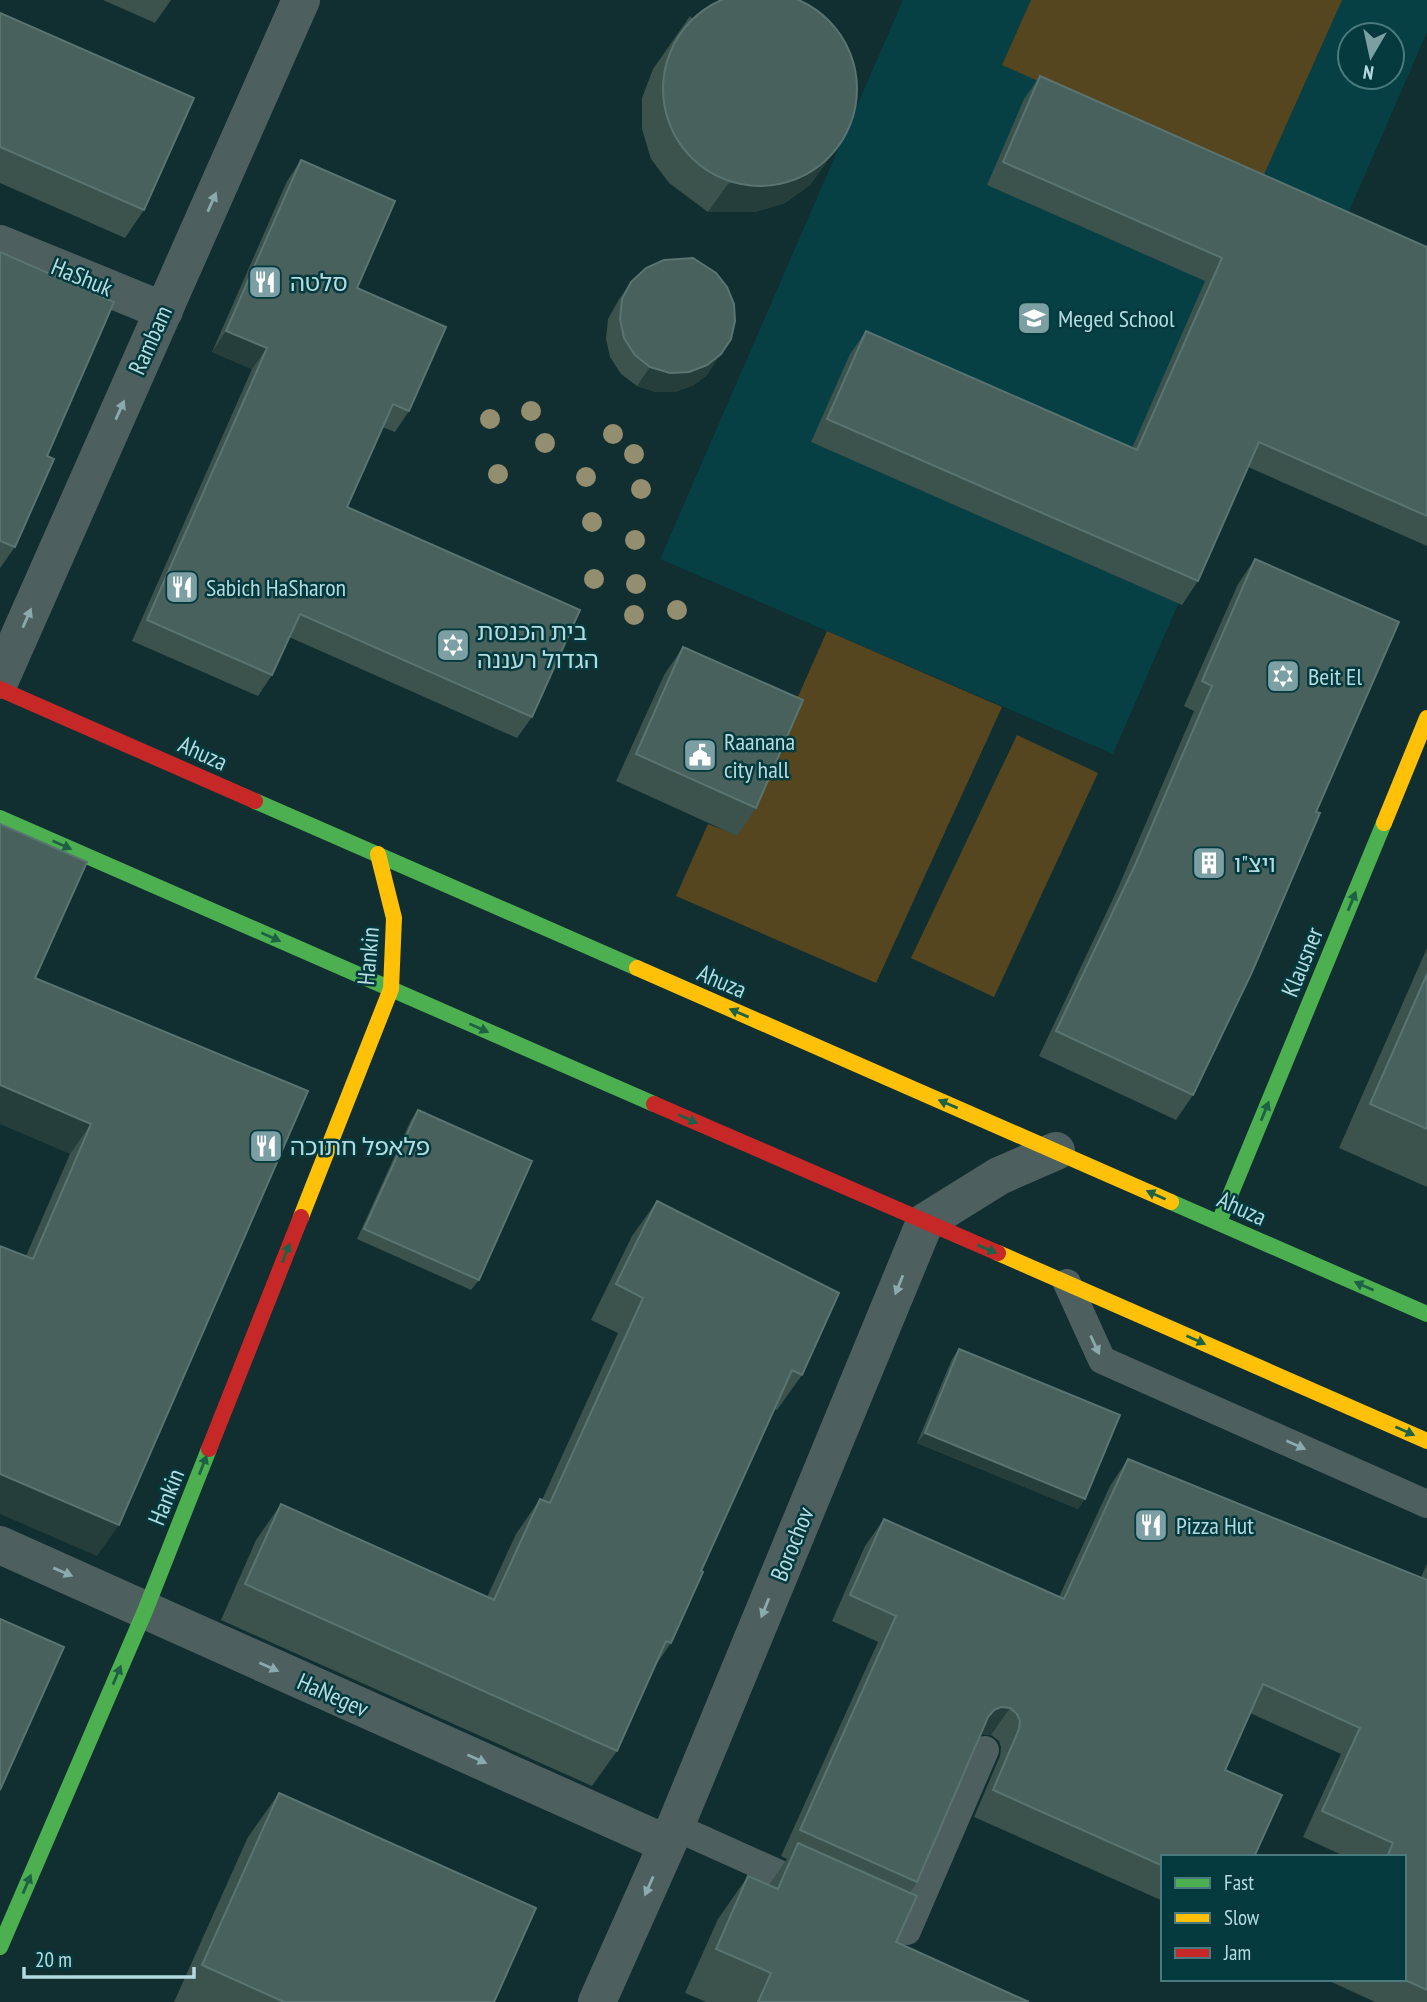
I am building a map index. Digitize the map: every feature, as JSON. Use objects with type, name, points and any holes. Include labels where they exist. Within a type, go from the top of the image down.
[{"type":"main road","name":"Ahuza","points":[[0,690],[1427,1314]]},
{"type":"main road","name":"Klausner","points":[[1219,1222],[1427,718]]},
{"type":"main road","points":[[0,818],[1427,1441]]},
{"type":"main road","name":"Hankin","points":[[0,1947],[145,1611],[391,989],[394,918],[378,854]]},
{"type":"main road","points":[[425,1024],[452,1016]]},
{"type":"main road","points":[[363,1059],[390,1038]]},
{"type":"street","name":"Rambam","points":[[0,680],[301,0]]},
{"type":"street","name":"HaShuk","points":[[0,244],[164,310]]},
{"type":"street","points":[[925,1222],[999,1176],[1056,1151]]},
{"type":"street","name":"Borochov","points":[[597,2002],[671,1835],[925,1222]]},
{"type":"street","name":"HaNegev","points":[[0,1545],[89,1583],[145,1611],[671,1835]]},
{"type":"lane","points":[[1067,1283],[1102,1360],[1427,1504]]},
{"type":"lane","points":[[671,1835],[839,1900],[908,1931],[985,1750]]},
{"type":"shaded area","name":"Meged School","points":[[903,0],[1427,0],[1427,32],[1406,80],[1406,21],[1336,21],[1336,91],[1401,91],[1113,754],[660,559]]},
{"type":"shaded area","points":[[1031,0],[1342,0],[1262,179],[1002,65]]},
{"type":"shaded area","points":[[827,631],[1002,707],[876,983],[676,896],[708,824],[737,835]]},
{"type":"shaded area","points":[[1017,735],[1098,773],[994,997],[911,958]]},
{"type":"building","points":[[723,-1],[797,-1],[814,8],[829,20],[841,35],[855,70],[855,108],[841,143],[829,158],[814,170],[779,184],[741,184],[706,170],[691,158],[679,143],[665,108],[665,70],[679,35],[691,20]]},
{"type":"building","points":[[0,13],[194,98],[144,210],[0,147]]},
{"type":"building","points":[[1040,76],[1427,247],[1427,516],[1259,442],[1198,581],[827,419],[866,331],[1137,450],[1222,258],[1003,162]]},
{"type":"building","points":[[301,160],[395,201],[357,288],[446,327],[409,411],[393,404],[347,507],[580,610],[532,717],[300,614],[272,675],[147,620],[267,348],[226,331]]},
{"type":"building","points":[[0,252],[114,302],[47,456],[54,459],[15,547],[0,541]]},
{"type":"building","points":[[693,258],[716,273],[727,287],[734,304],[735,321],[731,339],[721,354],[707,365],[689,372],[670,373],[650,367],[635,355],[624,338],[620,319],[622,299],[631,282],[646,268],[664,260]]},
{"type":"building","points":[[1255,559],[1399,622],[1316,812],[1320,813],[1252,972],[1193,1095],[1056,1031],[1136,863],[1212,686],[1202,681]]},
{"type":"building","name":"Raanana city hall","points":[[683,647],[803,700],[756,808],[636,754]]},
{"type":"building","points":[[0,824],[87,862],[35,978],[308,1091],[119,1525],[0,1474],[0,1246],[33,1259],[91,1124],[0,1085]]},
{"type":"building","points":[[1427,974],[1427,1129],[1370,1104]]},
{"type":"building","points":[[418,1110],[532,1161],[479,1280],[364,1229]]},
{"type":"building","points":[[657,1201],[839,1293],[802,1375],[792,1370],[671,1643],[666,1641],[617,1751],[245,1584],[281,1504],[494,1600],[540,1499],[550,1503],[643,1298],[616,1284]]},
{"type":"building","points":[[959,1349],[1120,1415],[1085,1499],[925,1433]]},
{"type":"building","points":[[1128,1459],[1427,1580],[1427,1990],[1406,1980],[1406,1855],[1388,1855],[1393,1843],[1322,1811],[1360,1728],[1263,1684],[1225,1770],[1282,1795],[1255,1855],[1161,1855],[1161,1865],[993,1790],[1020,1721],[1010,1708],[1001,1707],[988,1717],[917,1882],[800,1830],[896,1616],[850,1595],[884,1519],[1064,1599]]},
{"type":"building","points":[[0,1619],[64,1647],[0,1790]]},
{"type":"building","points":[[279,1793],[536,1908],[494,2002],[284,2002],[202,1965]]},
{"type":"building","points":[[798,1843],[917,1896],[896,1942],[1029,2002],[758,2002],[771,1973],[716,1949],[748,1876],[778,1889]]},
{"type":"traffic: fast","points":[[255,801],[637,968]]},
{"type":"traffic: fast","points":[[0,818],[654,1104]]},
{"type":"traffic: fast","points":[[1219,1222],[1384,823]]},
{"type":"traffic: fast","points":[[1171,1202],[1427,1314]]},
{"type":"traffic: fast","points":[[0,1947],[145,1611],[209,1449]]},
{"type":"traffic: slow","points":[[1384,823],[1427,718]]},
{"type":"traffic: slow","points":[[301,1217],[391,989],[394,918],[378,854]]},
{"type":"traffic: slow","points":[[637,968],[1171,1202]]},
{"type":"traffic: slow","points":[[998,1253],[1427,1441]]},
{"type":"traffic: jam","points":[[0,689],[255,801]]},
{"type":"traffic: jam","points":[[654,1104],[998,1253]]},
{"type":"traffic: jam","points":[[209,1449],[301,1217]]},
{"type":"place","name":"סלטה","points":[[265,282]]},
{"type":"place","name":"Meged School","points":[[1034,318]]},
{"type":"place","name":"Sabich HaSharon","points":[[182,587]]},
{"type":"place","name":"בית הכנסת הגדול רעננה","points":[[453,645]]},
{"type":"place","name":"Beit El","points":[[1283,676]]},
{"type":"place","name":"Raanana city hall","points":[[700,755]]},
{"type":"place","name":"ויצ\"ו","points":[[1209,863]]},
{"type":"place","name":"פלאפל חתוכה","points":[[266,1146]]},
{"type":"place","name":"Pizza Hut","points":[[1151,1525]]}]
